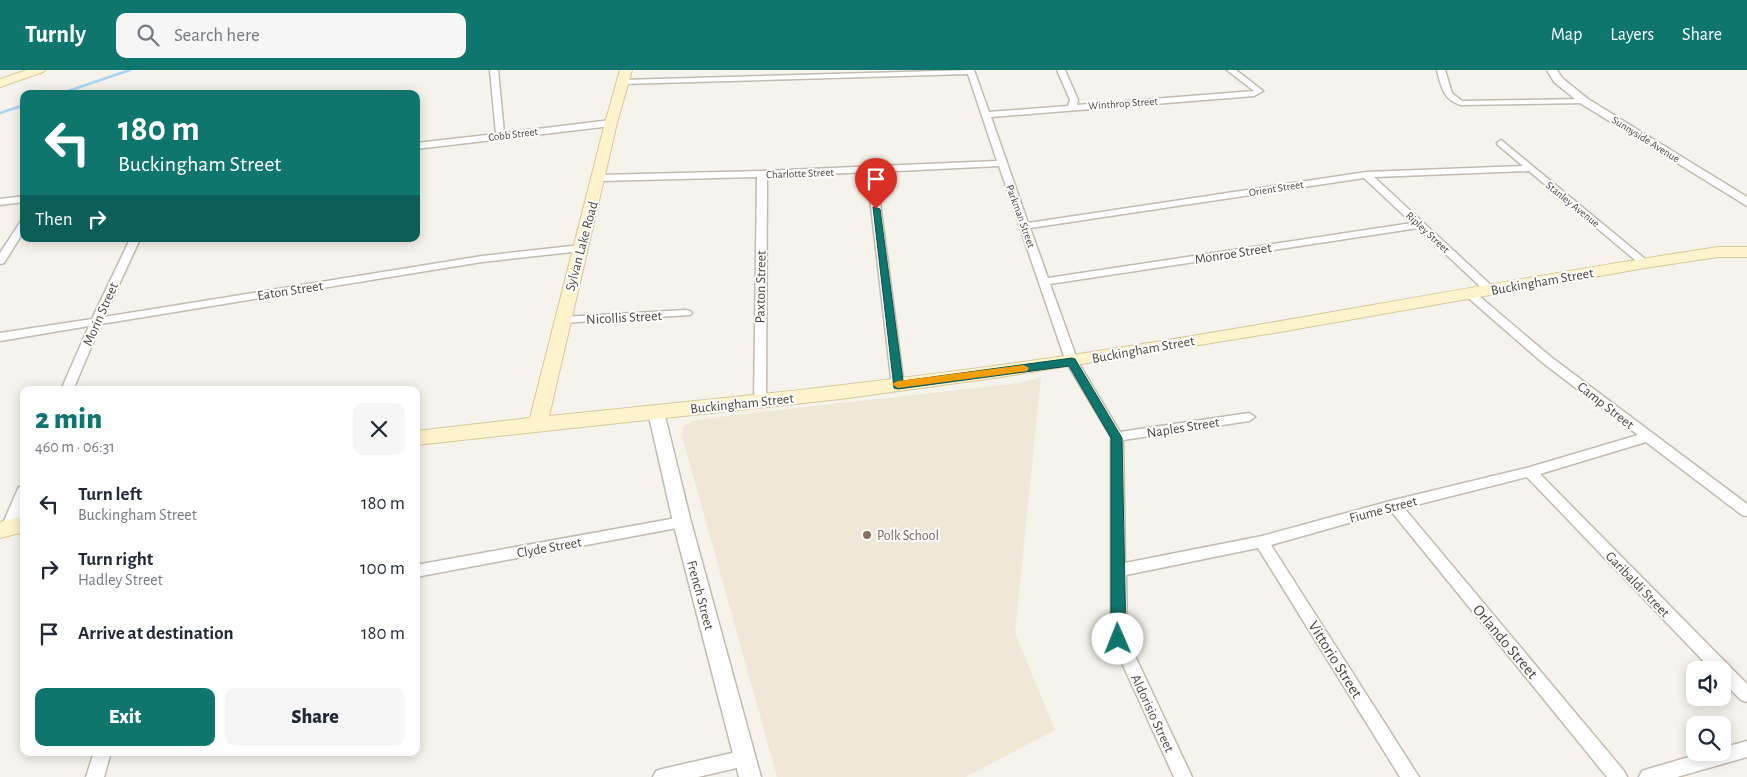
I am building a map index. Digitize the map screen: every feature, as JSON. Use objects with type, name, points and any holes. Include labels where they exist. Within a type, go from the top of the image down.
[{"type":"main road","points":[[0,83],[39,70]]},
{"type":"main road","name":"Sylvan Lake Road","points":[[538,423],[611,123],[625,76]]},
{"type":"main road","name":"Buckingham Street","points":[[420,438],[538,423],[898,386],[1072,362],[1645,263],[1718,252],[1747,252]]},
{"type":"street","points":[[494,70],[500,136]]},
{"type":"street","points":[[1061,70],[1074,100],[1072,107]]},
{"type":"street","name":"Winthrop Street","points":[[987,115],[1254,94],[1259,91],[1232,70]]},
{"type":"street","points":[[1441,70],[1446,93],[1461,103],[1584,101]]},
{"type":"street","name":"Sunnyside Avenue","points":[[1552,70],[1558,80],[1584,101],[1747,202]]},
{"type":"street","points":[[625,76],[970,71]]},
{"type":"street","name":"Parkman Street","points":[[970,71],[1072,362]]},
{"type":"street","name":"Cobb Street","points":[[420,146],[611,123]]},
{"type":"street","name":"Stanley Avenue","points":[[1501,143],[1645,263]]},
{"type":"street","name":"Charlotte Street","points":[[599,178],[871,170],[1002,163]]},
{"type":"street","name":"Orient Street","points":[[1025,226],[1366,175],[1529,168]]},
{"type":"street","points":[[871,170],[898,386]]},
{"type":"street","name":"Paxton Street","points":[[760,401],[762,174]]},
{"type":"street","name":"Ripley Street","points":[[1366,175],[1490,290]]},
{"type":"street","points":[[0,202],[20,200]]},
{"type":"street","name":"Monroe Street","points":[[1044,282],[1421,225]]},
{"type":"street","points":[[0,261],[20,229]]},
{"type":"street","name":"Morin Street","points":[[69,386],[134,242]]},
{"type":"street","name":"Eaton Street","points":[[0,337],[482,259],[581,248]]},
{"type":"street","name":"Camp Street","points":[[1469,293],[1547,360],[1747,512]]},
{"type":"street","name":"Nicollis Street","points":[[562,320],[686,313]]},
{"type":"street","points":[[1072,362],[1117,438]]},
{"type":"street","name":"French Street","points":[[656,412],[682,522],[750,777]]},
{"type":"street","name":"Naples Street","points":[[1117,438],[1249,417]]},
{"type":"street","name":"Fiume Street","points":[[1117,571],[1262,542],[1394,505],[1530,472],[1647,437]]},
{"type":"street","name":"Aldorisio Street","points":[[1117,438],[1118,639],[1183,777]]},
{"type":"street","name":"Garibaldi Street","points":[[1530,472],[1747,695]]},
{"type":"street","points":[[11,528],[20,502]]},
{"type":"street","name":"Orlando Street","points":[[1394,505],[1618,777]]},
{"type":"street","name":"Clyde Street","points":[[420,570],[682,522]]},
{"type":"street","name":"Vittorio Street","points":[[1262,542],[1410,777]]},
{"type":"street","points":[[1648,777],[1747,749]]},
{"type":"street","points":[[95,777],[102,756]]},
{"type":"street","points":[[662,777],[745,758]]},
{"type":"shaded area","name":"Polk School","points":[[1041,377],[1015,633],[1055,730],[966,777],[777,777],[682,436],[683,427],[693,421],[718,417],[1020,383]]},
{"type":"waterway","points":[[71,90],[130,70]]},
{"type":"waterway","points":[[0,113],[20,106]]},
{"type":"slow traffic","points":[[898,384],[898,386],[1024,368]]},
{"type":"place","name":"Polk School","points":[[867,535]]},
{"type":"route","points":[[876,209],[898,386],[1072,362],[1117,438],[1118,639]]}]
